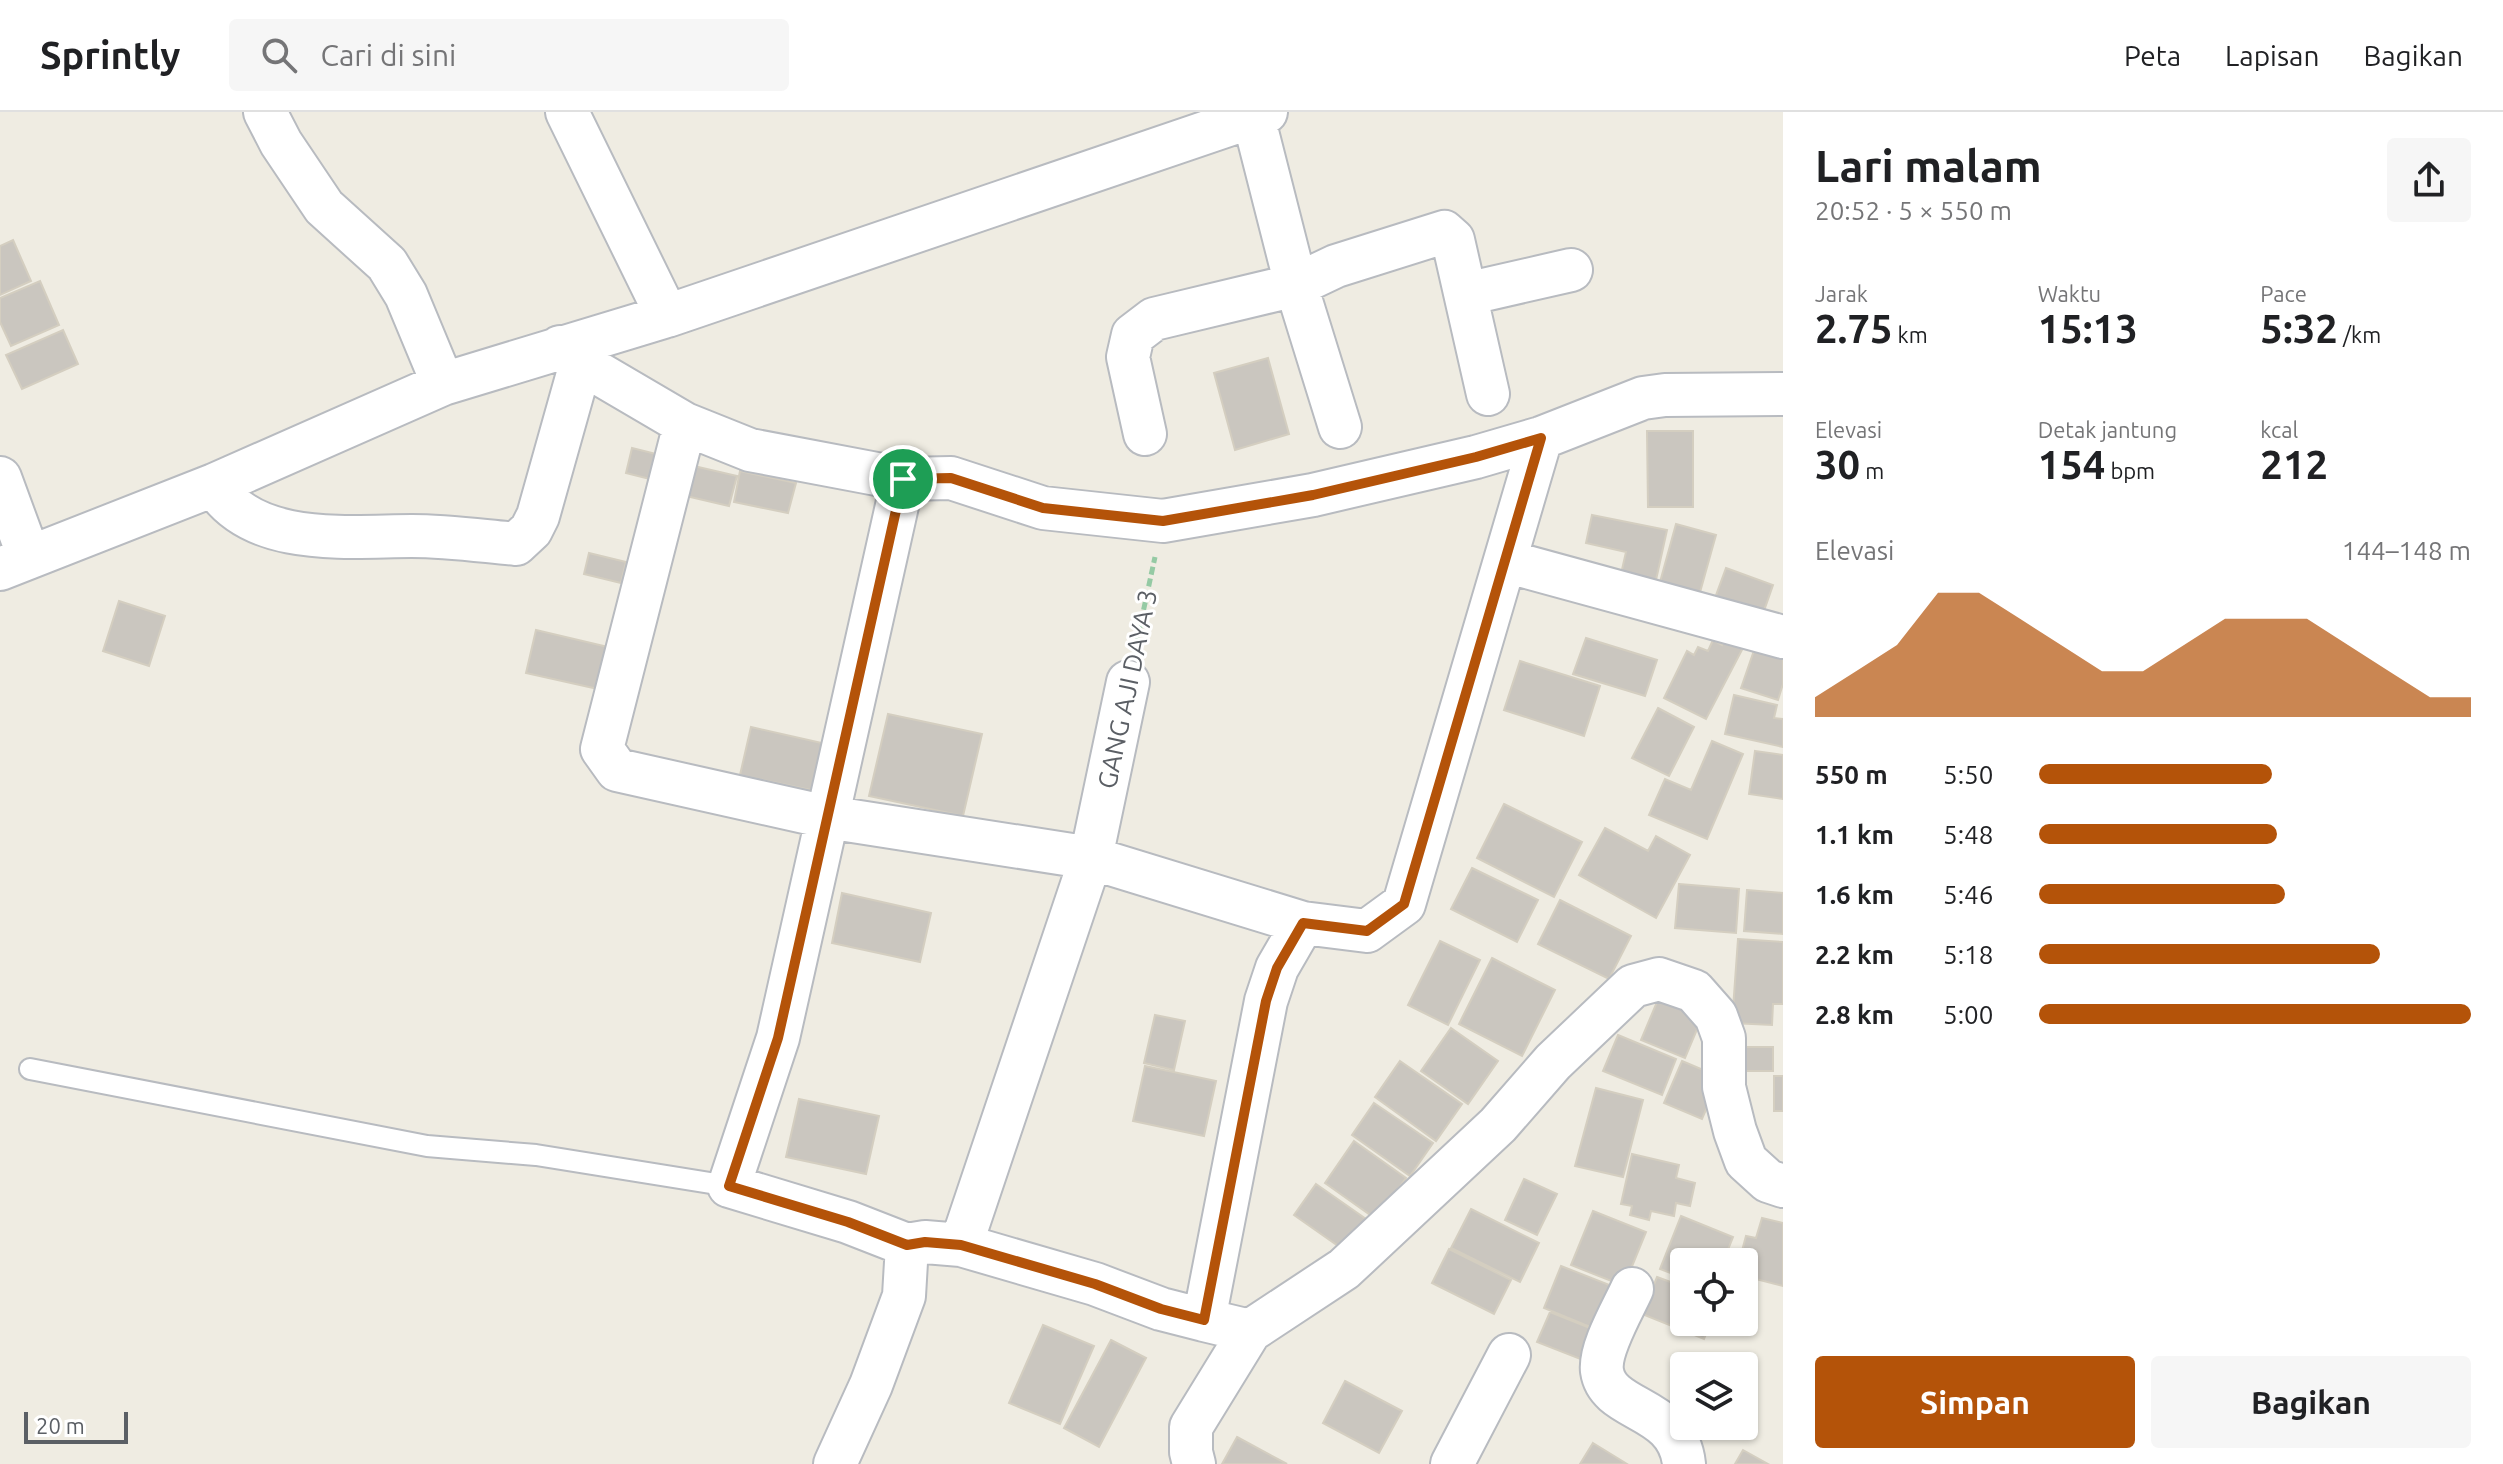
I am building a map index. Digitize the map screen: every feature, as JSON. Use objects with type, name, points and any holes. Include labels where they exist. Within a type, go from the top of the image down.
[{"type":"street","points":[[265,112],[281,143],[324,207],[387,264],[406,295],[443,384]]},
{"type":"street","points":[[567,112],[667,316]]},
{"type":"street","points":[[0,478],[14,563],[214,485],[443,384],[571,355],[667,316],[1259,114],[1296,285],[1340,427]]},
{"type":"street","points":[[1145,434],[1128,357],[1133,335],[1154,319],[1296,285],[1336,266],[1444,232],[1453,240],[1488,394]]},
{"type":"street","points":[[1466,294],[1571,270]]},
{"type":"street","points":[[571,355],[685,424],[750,450],[903,479],[951,478],[1043,508],[1163,521],[1313,495],[1476,457],[1541,438],[1643,398],[1783,394]]},
{"type":"street","points":[[214,485],[240,514],[260,523],[309,535],[367,539],[412,536],[516,544],[531,530],[538,516],[571,355]]},
{"type":"street","points":[[685,424],[602,749],[617,770],[827,817],[1091,858],[1303,923],[1367,931],[1404,904],[1541,438]]},
{"type":"street","points":[[903,479],[778,1038],[729,1186],[848,1222],[907,1245],[925,1242],[961,1245],[1095,1284],[1161,1309],[1250,1331]]},
{"type":"street","points":[[1505,561],[1783,637]]},
{"type":"street","name":"GANG AJI DAYA 3","points":[[961,1245],[1091,858],[1128,682]]},
{"type":"street","points":[[1204,1320],[1266,1001],[1277,968],[1303,923]]},
{"type":"street","points":[[1194,1464],[1191,1427],[1250,1331],[1344,1269],[1498,1125],[1553,1062],[1633,986],[1659,979],[1694,991],[1716,1016],[1724,1038],[1724,1087],[1746,1161],[1768,1181],[1783,1186]]},
{"type":"street","points":[[835,1464],[871,1385],[904,1296],[907,1245]]},
{"type":"street","points":[[1632,1289],[1606,1347],[1602,1369],[1609,1389],[1672,1430],[1683,1449],[1684,1464]]},
{"type":"street","points":[[1452,1464],[1509,1355]]},
{"type":"lane","points":[[30,1069],[427,1146],[536,1155],[729,1186]]},
{"type":"path","name":"GANG AJI DAYA 3","points":[[1128,682],[1163,521]]},
{"type":"building","points":[[13,240],[31,281],[0,295],[0,246]]},
{"type":"building","points":[[40,281],[59,325],[11,346],[0,322],[0,298]]},
{"type":"building","points":[[63,330],[78,364],[22,389],[6,355]]},
{"type":"building","points":[[1268,358],[1289,434],[1235,450],[1214,373]]},
{"type":"building","points":[[1647,431],[1693,431],[1693,507],[1648,507]]},
{"type":"building","points":[[632,448],[664,456],[658,481],[626,473]]},
{"type":"building","points":[[694,466],[737,476],[729,506],[686,496]]},
{"type":"building","points":[[740,471],[796,483],[788,513],[734,502]]},
{"type":"building","points":[[1592,515],[1667,530],[1656,580],[1621,574],[1626,552],[1586,543]]},
{"type":"building","points":[[1676,524],[1716,535],[1697,603],[1657,593]]},
{"type":"building","points":[[589,553],[626,562],[621,583],[584,574]]},
{"type":"building","points":[[1726,568],[1773,585],[1759,625],[1711,609]]},
{"type":"building","points":[[119,601],[165,616],[149,666],[103,651]]},
{"type":"building","points":[[536,630],[608,647],[598,689],[526,673]]},
{"type":"building","points":[[1759,636],[1783,644],[1783,684],[1778,700],[1741,688]]},
{"type":"building","points":[[1726,637],[1744,646],[1706,719],[1664,698],[1687,651],[1694,655],[1698,647],[1708,651],[1713,640],[1722,645]]},
{"type":"building","points":[[1586,638],[1657,660],[1645,696],[1573,674]]},
{"type":"building","points":[[1520,661],[1600,686],[1584,736],[1504,710]]},
{"type":"building","points":[[1734,695],[1777,705],[1774,718],[1783,719],[1783,747],[1725,734]]},
{"type":"building","points":[[1658,708],[1694,727],[1669,776],[1632,758]]},
{"type":"building","points":[[888,714],[982,734],[963,816],[869,796]]},
{"type":"building","points":[[751,727],[835,746],[825,793],[740,775]]},
{"type":"building","points":[[1712,741],[1743,754],[1707,839],[1649,815],[1665,779],[1691,790]]},
{"type":"building","points":[[1755,751],[1783,755],[1783,799],[1749,794]]},
{"type":"building","points":[[1504,804],[1582,842],[1554,897],[1477,858]]},
{"type":"building","points":[[1605,828],[1648,851],[1656,836],[1690,855],[1656,918],[1579,875]]},
{"type":"building","points":[[1472,868],[1538,900],[1517,942],[1451,909]]},
{"type":"building","points":[[1679,884],[1739,889],[1736,933],[1675,928]]},
{"type":"building","points":[[1747,890],[1783,893],[1783,934],[1744,931]]},
{"type":"building","points":[[842,893],[931,913],[920,962],[832,943]]},
{"type":"building","points":[[1560,900],[1631,936],[1609,979],[1538,944]]},
{"type":"building","points":[[1738,939],[1783,942],[1783,1004],[1773,1004],[1772,1025],[1732,1023]]},
{"type":"building","points":[[1440,941],[1480,960],[1448,1025],[1408,1005]]},
{"type":"building","points":[[1492,958],[1555,990],[1522,1056],[1459,1024]]},
{"type":"building","points":[[1662,990],[1706,1008],[1685,1058],[1641,1040]]},
{"type":"building","points":[[1155,1015],[1185,1021],[1174,1070],[1144,1063]]},
{"type":"building","points":[[1451,1028],[1498,1061],[1468,1104],[1421,1071]]},
{"type":"building","points":[[1618,1035],[1676,1059],[1662,1095],[1603,1071]]},
{"type":"building","points":[[1741,1047],[1773,1047],[1773,1071],[1742,1071]]},
{"type":"building","points":[[1400,1061],[1462,1104],[1436,1141],[1375,1097]]},
{"type":"building","points":[[1682,1061],[1720,1077],[1702,1119],[1664,1103]]},
{"type":"building","points":[[1145,1066],[1216,1081],[1204,1136],[1133,1121]]},
{"type":"building","points":[[1774,1076],[1783,1076],[1783,1111],[1774,1111]]},
{"type":"building","points":[[1596,1088],[1643,1100],[1623,1177],[1575,1166]]},
{"type":"building","points":[[799,1099],[879,1116],[866,1174],[786,1157]]},
{"type":"building","points":[[1374,1103],[1433,1143],[1410,1176],[1352,1135]]},
{"type":"building","points":[[1354,1141],[1406,1178],[1376,1219],[1325,1183]]},
{"type":"building","points":[[1632,1154],[1679,1165],[1676,1178],[1695,1183],[1690,1206],[1676,1203],[1674,1216],[1651,1211],[1649,1220],[1630,1215],[1632,1206],[1621,1204]]},
{"type":"building","points":[[1524,1179],[1557,1194],[1537,1235],[1505,1220]]},
{"type":"building","points":[[1316,1184],[1366,1219],[1344,1250],[1294,1215]]},
{"type":"building","points":[[1471,1209],[1539,1243],[1520,1282],[1451,1248]]},
{"type":"building","points":[[1593,1211],[1646,1232],[1624,1286],[1571,1265]]},
{"type":"building","points":[[1681,1216],[1733,1237],[1729,1248],[1670,1248],[1670,1273],[1660,1269]]},
{"type":"building","points":[[1762,1218],[1783,1223],[1783,1286],[1758,1280],[1758,1248],[1743,1248],[1746,1236],[1756,1238]]},
{"type":"building","points":[[1449,1249],[1511,1280],[1494,1314],[1432,1283]]},
{"type":"building","points":[[1561,1266],[1612,1286],[1595,1329],[1544,1308]]},
{"type":"building","points":[[1657,1277],[1670,1282],[1670,1325],[1642,1314]]},
{"type":"building","points":[[1550,1312],[1595,1330],[1583,1360],[1537,1342]]},
{"type":"building","points":[[1043,1325],[1094,1346],[1060,1424],[1009,1403]]},
{"type":"building","points":[[1111,1340],[1146,1358],[1099,1447],[1064,1428]]},
{"type":"building","points":[[1345,1381],[1402,1411],[1379,1453],[1323,1423]]},
{"type":"building","points":[[1237,1437],[1287,1464],[1222,1464]]},
{"type":"building","points":[[1593,1443],[1627,1464],[1580,1464]]},
{"type":"building","points":[[1743,1450],[1768,1464],[1735,1464]]},
{"type":"route","points":[[1541,438],[1404,904],[1367,931],[1303,923],[1277,968],[1266,1001],[1204,1320],[961,1245],[925,1242],[907,1245],[848,1222],[729,1186],[778,1038],[903,479],[951,478],[1043,508],[1163,521],[1313,495],[1476,457],[1541,438]]}]
